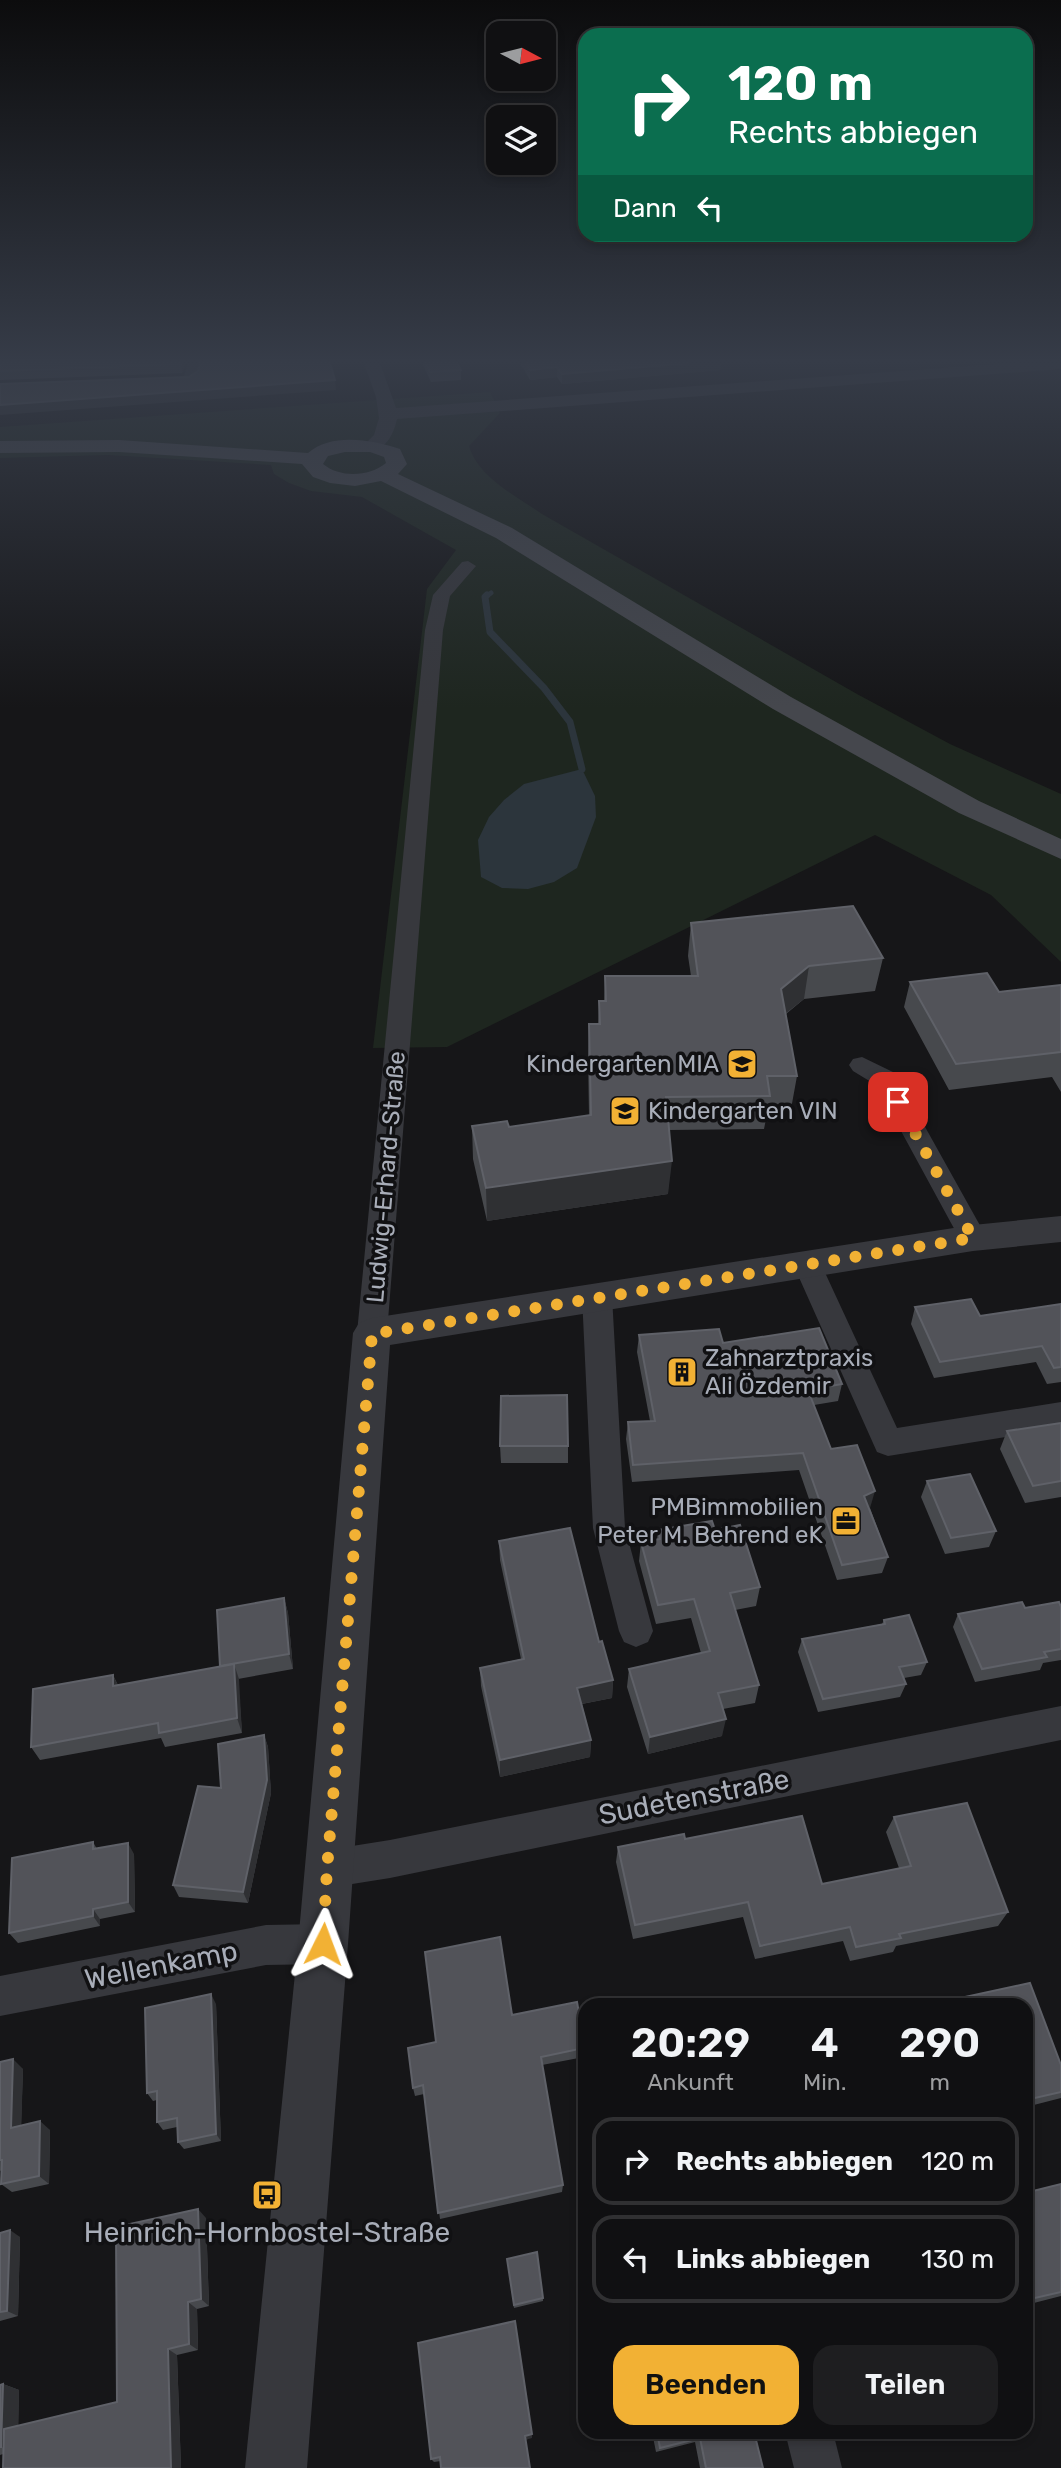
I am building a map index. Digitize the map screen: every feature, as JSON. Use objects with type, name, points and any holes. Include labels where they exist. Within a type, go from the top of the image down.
[{"type":"main road","points":[[392,478],[504,533],[782,703],[969,807],[1061,850]]},
{"type":"street","name":"Ludwig-Erhard-Straße","points":[[276,2468],[434,629],[442,595],[468,566]]},
{"type":"street","points":[[862,1065],[886,1079],[973,1238]]},
{"type":"street","points":[[372,1334],[973,1238],[1061,1229]]},
{"type":"street","points":[[807,1264],[888,1443],[1061,1415]]},
{"type":"street","points":[[597,1296],[609,1528],[636,1632]]},
{"type":"street","name":"Sudetenstraße","points":[[327,1869],[1061,1723]]},
{"type":"street","name":"Wellenkamp","points":[[0,1996],[266,1944],[323,1944]]},
{"type":"street","points":[[811,2439],[818,2468]]},
{"type":"shaded area","points":[[281,478],[492,478],[542,514],[857,694],[950,744],[1061,794],[1061,962],[991,895],[875,835],[447,1047],[373,1048],[427,589],[456,550],[362,497],[311,491]]},
{"type":"shaded area","points":[[582,769],[595,796],[596,817],[577,868],[554,882],[528,889],[502,888],[481,877],[478,840],[489,817],[504,800],[524,784]]},
{"type":"building","points":[[853,906],[883,958],[809,966],[781,989],[797,1076],[767,1076],[770,1096],[666,1097],[672,1161],[486,1188],[472,1126],[507,1121],[509,1127],[591,1115],[589,1024],[600,1024],[599,1001],[606,1001],[605,976],[698,976],[691,923]]},
{"type":"building","points":[[987,973],[999,992],[1061,985],[1061,1052],[956,1064],[910,982]]},
{"type":"building","points":[[971,1299],[980,1316],[1061,1304],[1061,1367],[1054,1368],[1042,1346],[940,1362],[915,1307]]},
{"type":"building","points":[[819,1328],[842,1384],[808,1390],[831,1449],[857,1445],[875,1491],[864,1496],[888,1557],[842,1565],[803,1453],[633,1465],[628,1422],[655,1421],[639,1335],[719,1329],[723,1343]]},
{"type":"building","points":[[567,1395],[568,1446],[500,1446],[501,1396]]},
{"type":"building","points":[[1061,1423],[1061,1481],[1033,1486],[1007,1431]]},
{"type":"building","points":[[970,1474],[996,1531],[951,1538],[927,1481]]},
{"type":"building","points":[[712,1521],[715,1530],[740,1525],[760,1587],[730,1593],[759,1685],[718,1693],[726,1719],[650,1737],[629,1669],[710,1651],[694,1599],[658,1605],[641,1542],[660,1539],[658,1530]]},
{"type":"building","points":[[570,1528],[599,1642],[602,1641],[613,1680],[577,1688],[591,1740],[500,1760],[480,1668],[524,1659],[499,1541]]},
{"type":"building","points":[[284,1598],[289,1654],[220,1666],[217,1610]]},
{"type":"building","points":[[1022,1602],[1025,1608],[1059,1602],[1061,1649],[1044,1652],[1047,1657],[982,1669],[958,1614]]},
{"type":"building","points":[[909,1615],[927,1662],[899,1667],[906,1684],[823,1699],[802,1639],[885,1624],[884,1620]]},
{"type":"building","points":[[234,1664],[237,1718],[159,1733],[158,1723],[31,1747],[33,1689],[113,1675],[113,1686]]},
{"type":"building","points":[[264,1735],[267,1780],[243,1892],[173,1885],[198,1786],[221,1788],[218,1744]]},
{"type":"building","points":[[967,1803],[1008,1912],[899,1934],[901,1938],[856,1947],[850,1927],[760,1946],[748,1902],[635,1925],[618,1847],[684,1834],[685,1839],[802,1816],[822,1884],[911,1866],[894,1817]]},
{"type":"building","points":[[93,1842],[93,1849],[128,1843],[128,1902],[93,1909],[93,1916],[9,1933],[12,1858]]},
{"type":"building","points":[[500,1937],[512,2015],[577,2002],[578,2049],[541,2057],[563,2185],[438,2213],[423,2085],[413,2088],[408,2048],[436,2042],[425,1952]]},
{"type":"building","points":[[1030,1983],[1061,2065],[1061,2092],[1033,2098],[1033,1998],[960,1998]]},
{"type":"building","points":[[211,1994],[216,2134],[178,2142],[177,2118],[157,2122],[157,2091],[147,2093],[145,2008]]},
{"type":"building","points":[[13,2059],[11,2128],[40,2121],[39,2176],[1,2184],[0,2062]]},
{"type":"building","points":[[1061,2184],[1061,2292],[1033,2298],[1033,2191]]},
{"type":"building","points":[[198,2209],[201,2299],[188,2302],[189,2344],[168,2349],[171,2468],[3,2468],[4,2429],[117,2402],[116,2227]]},
{"type":"building","points":[[10,2230],[7,2311],[0,2312],[0,2233]]},
{"type":"building","points":[[537,2252],[543,2298],[514,2305],[507,2259]]},
{"type":"building","points":[[515,2321],[532,2434],[525,2436],[530,2468],[441,2468],[440,2457],[431,2459],[418,2343]]},
{"type":"building","points":[[3,2384],[1,2447],[0,2447],[0,2385]]},
{"type":"building","points":[[658,2439],[696,2439],[660,2448]]},
{"type":"building","points":[[700,2439],[756,2439],[763,2468],[706,2468]]},
{"type":"waterway","points":[[485,597],[491,593]]},
{"type":"waterway","points":[[485,597],[490,632],[544,688],[570,722],[582,769]]},
{"type":"place","name":"Kindergarten MIA","points":[[742,1064]]},
{"type":"place","name":"Kindergarten VIN","points":[[625,1111]]},
{"type":"place","name":"Zahnarztpraxis Ali Özdemir","points":[[682,1372]]},
{"type":"place","name":"PMBimmobilien Peter M. Behrend eK","points":[[846,1521]]},
{"type":"place","name":"Heinrich-Hornbostel-Straße","points":[[267,2195]]},
{"type":"route","points":[[323,1944],[372,1334],[973,1238],[898,1102]]}]
